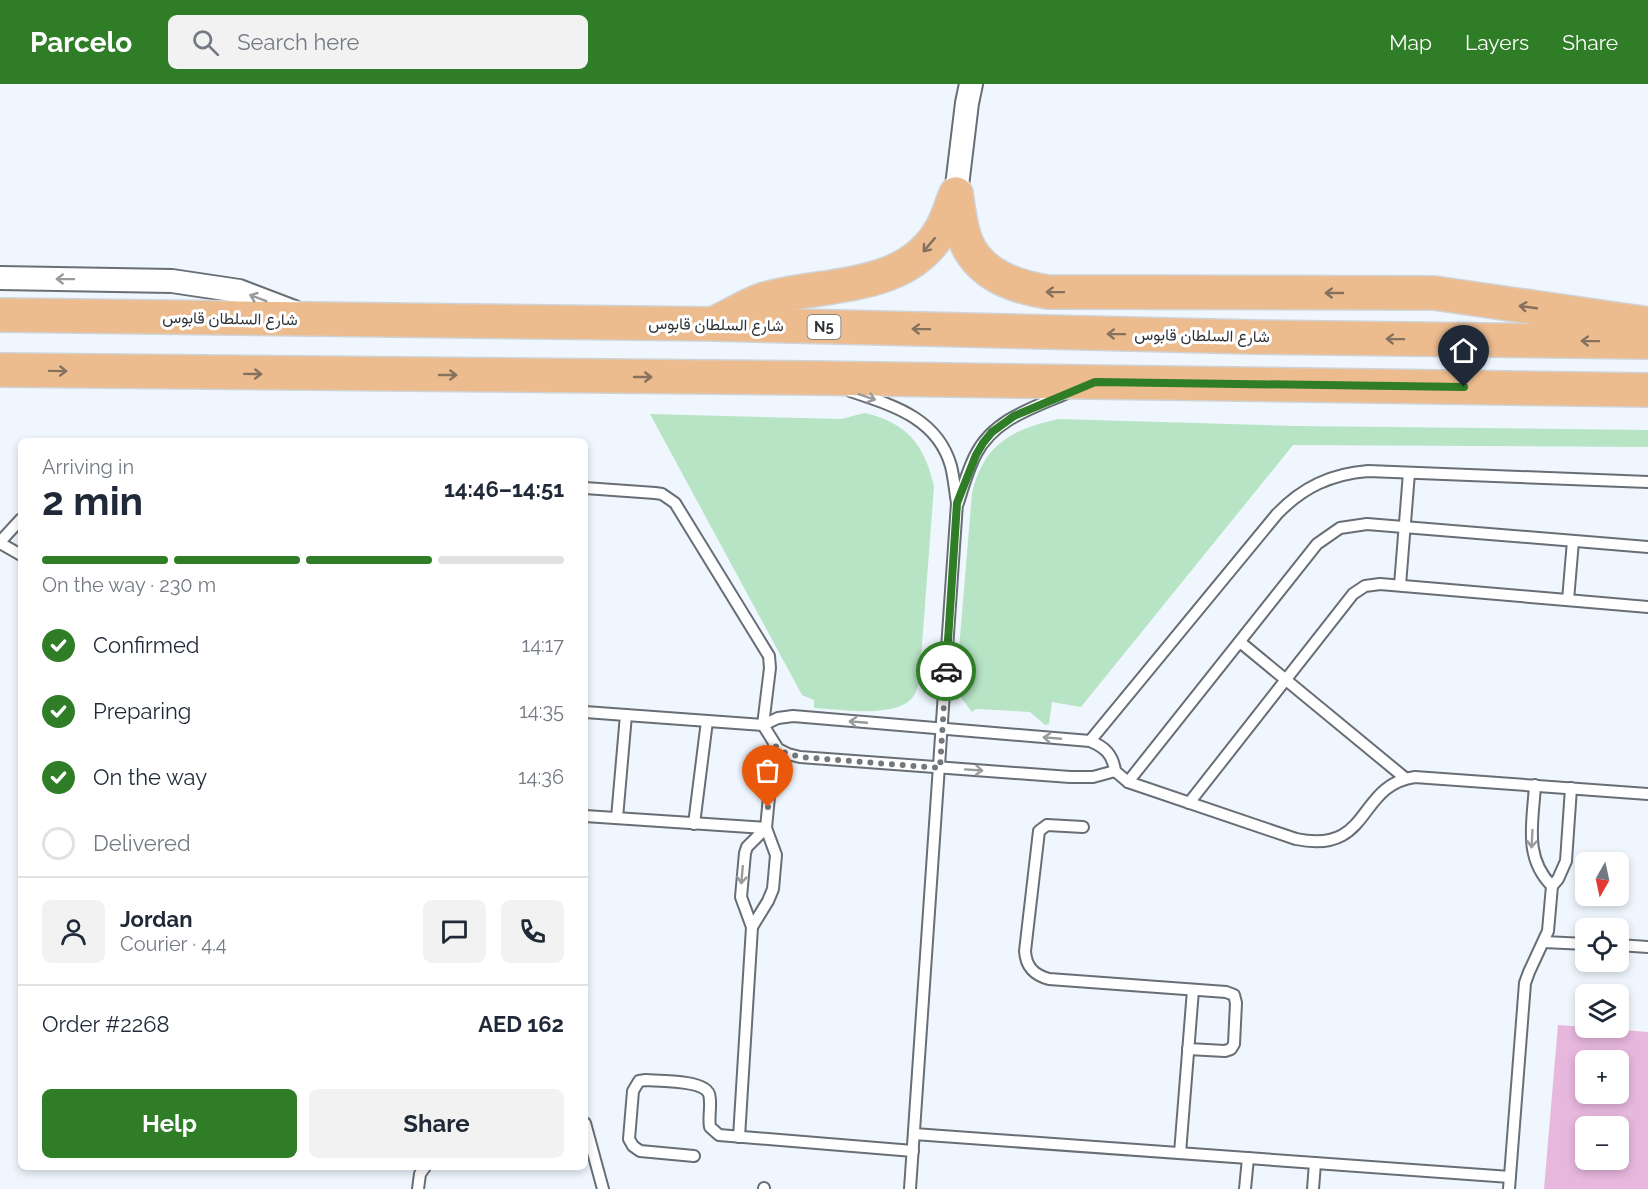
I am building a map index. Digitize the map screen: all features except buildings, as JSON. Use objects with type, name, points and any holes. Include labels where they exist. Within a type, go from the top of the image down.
[{"type":"highway","points":[[714,324],[763,300],[876,278],[902,269],[926,250],[942,229],[956,194]]},
{"type":"highway","points":[[956,194],[962,230],[977,260],[1005,281],[1028,289],[1059,292],[1434,293],[1648,324]]},
{"type":"highway","name":"شارع السلطان قابوس","points":[[0,315],[714,324],[1241,337],[1648,342]]},
{"type":"highway","points":[[0,370],[811,378],[1648,390]]},
{"type":"street","points":[[956,194],[971,84]]},
{"type":"street","points":[[0,278],[171,281],[239,291],[312,319]]},
{"type":"lane","points":[[811,378],[894,406],[921,421],[946,454],[951,466],[957,503],[910,1189]]},
{"type":"lane","points":[[957,503],[976,455],[992,432],[1014,416],[1095,382]]},
{"type":"lane","points":[[1090,741],[1277,514],[1299,494],[1324,480],[1353,472],[1648,482]]},
{"type":"lane","points":[[1400,585],[1409,473]]},
{"type":"lane","points":[[588,488],[655,493],[675,503],[769,656],[770,668],[763,725],[774,745],[783,752],[800,757],[1082,778],[1115,771]]},
{"type":"lane","points":[[18,522],[0,543],[18,553]]},
{"type":"lane","points":[[1128,782],[1317,544],[1340,528],[1358,524],[1648,547]]},
{"type":"lane","points":[[1568,600],[1573,541]]},
{"type":"lane","points":[[1189,802],[1353,594],[1372,584],[1648,608]]},
{"type":"lane","points":[[1240,642],[1405,778]]},
{"type":"lane","points":[[588,712],[763,725],[785,716],[1090,741],[1106,749],[1114,763],[1115,771],[1128,782],[1296,839],[1320,843],[1331,841],[1348,833],[1386,788],[1405,778],[1648,794]]},
{"type":"lane","points":[[617,818],[626,715]]},
{"type":"lane","points":[[694,824],[707,721]]},
{"type":"lane","points":[[752,927],[773,889],[776,855],[766,828],[774,745]]},
{"type":"lane","points":[[1535,785],[1531,850],[1538,870],[1552,886]]},
{"type":"lane","points":[[1509,1189],[1526,983],[1533,961],[1544,942],[1550,920],[1552,886],[1566,861],[1571,788]]},
{"type":"lane","points":[[588,816],[766,828]]},
{"type":"lane","points":[[1083,827],[1047,825],[1039,831],[1025,951],[1030,968],[1038,975],[1049,979],[1226,992],[1234,995],[1236,1003],[1234,1044],[1231,1049],[1225,1052],[1188,1049]]},
{"type":"lane","points":[[740,1137],[752,927],[741,897],[743,859],[747,848],[766,828]]},
{"type":"lane","points":[[1544,942],[1575,943]]},
{"type":"lane","points":[[1629,946],[1648,947]]},
{"type":"lane","points":[[1180,1153],[1193,990]]},
{"type":"lane","points":[[694,1156],[640,1150],[633,1146],[629,1139],[633,1091],[639,1081],[700,1085],[710,1096],[710,1128],[718,1134],[913,1151]]},
{"type":"lane","points":[[588,1134],[603,1189]]},
{"type":"lane","points":[[914,1134],[1510,1177]]},
{"type":"lane","points":[[1245,1189],[1248,1158]]},
{"type":"lane","points":[[1313,1189],[1316,1163]]},
{"type":"lane","points":[[418,1189],[423,1170]]},
{"type":"green space","points":[[865,413],[892,423],[912,438],[925,458],[934,486],[919,684],[913,697],[905,704],[894,708],[852,711],[814,708],[814,700],[802,695],[650,414],[841,419]]},
{"type":"green space","points":[[1059,419],[1296,426],[1648,430],[1648,447],[1293,445],[1081,707],[1052,702],[1049,724],[1045,725],[1030,712],[976,709],[972,712],[957,692],[956,686],[972,493],[977,476],[984,462],[1002,441],[1027,428]]},
{"type":"way so far","points":[[768,807],[774,745],[783,752],[800,757],[940,768],[946,671]]},
{"type":"route","points":[[946,671],[957,503],[983,443],[992,432],[1014,416],[1095,382],[1464,387]]}]
